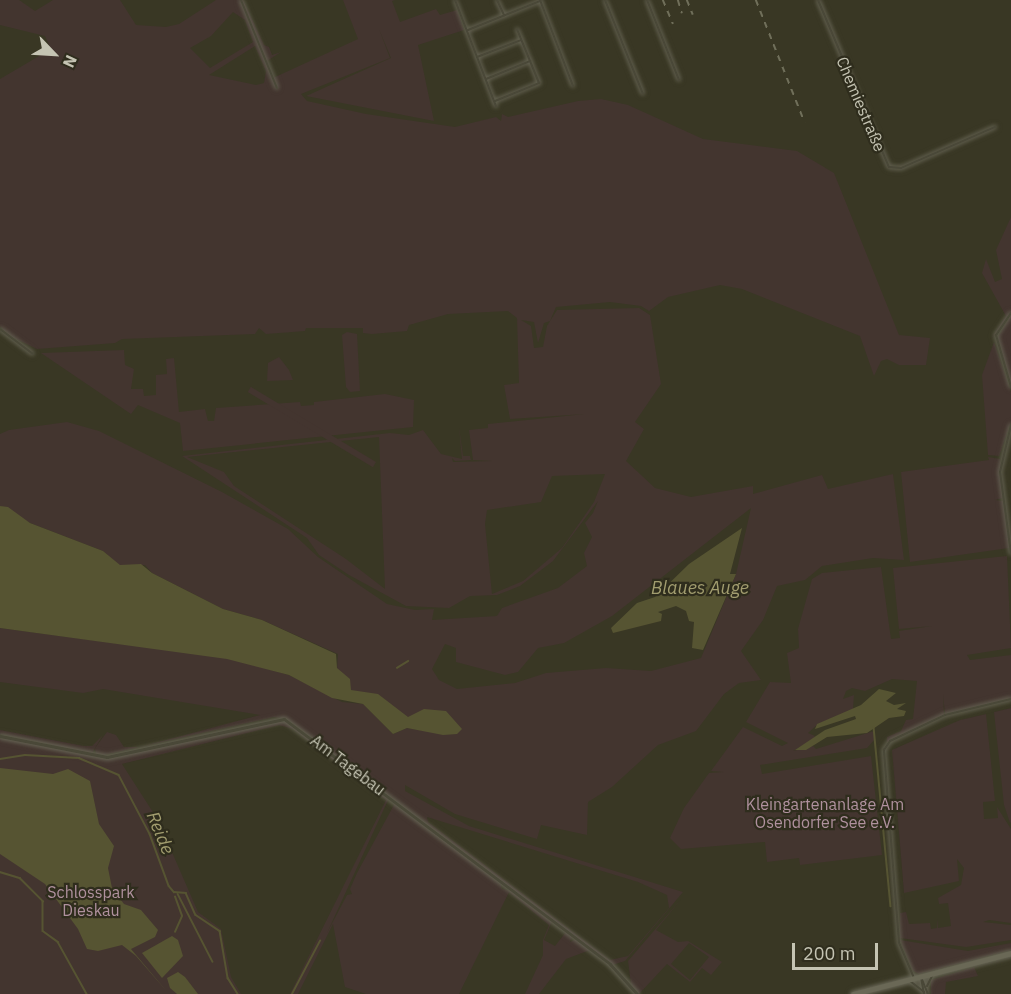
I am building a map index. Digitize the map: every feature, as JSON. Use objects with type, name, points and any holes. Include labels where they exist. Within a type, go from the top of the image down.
[{"type":"main road","points":[[853,994],[1011,953]]},
{"type":"street","points":[[241,0],[277,88]]},
{"type":"street","points":[[455,0],[496,106]]},
{"type":"street","points":[[498,0],[504,15]]},
{"type":"street","points":[[467,30],[540,0],[573,86]]},
{"type":"street","points":[[605,0],[643,94]]},
{"type":"street","points":[[647,0],[679,80]]},
{"type":"street","name":"Chemiestraße","points":[[818,0],[889,167],[901,168],[995,127]]},
{"type":"street","points":[[495,101],[539,83],[517,29]]},
{"type":"street","points":[[477,57],[521,40]]},
{"type":"street","points":[[486,79],[530,61]]},
{"type":"street","points":[[1011,313],[996,335],[1011,387]]},
{"type":"street","points":[[0,329],[33,354]]},
{"type":"street","points":[[1011,425],[1000,472],[1011,553]]},
{"type":"street","points":[[925,993],[899,942],[884,750],[890,741],[945,715],[1011,699]]},
{"type":"street","name":"Am Tagebau","points":[[0,736],[115,756],[284,719],[610,964],[637,994]]},
{"type":"street","points":[[925,993],[933,974]]},
{"type":"street","points":[[918,978],[927,989]]},
{"type":"street","points":[[907,981],[925,993]]},
{"type":"green space","points":[[0,0],[19,0],[35,11],[53,0],[120,0],[136,25],[166,27],[179,24],[216,0],[243,0],[264,45],[269,47],[272,55],[281,52],[267,61],[273,78],[358,39],[343,0],[395,0],[392,1],[400,22],[436,9],[440,15],[457,10],[464,30],[418,45],[434,121],[306,96],[391,58],[379,29],[390,58],[301,94],[307,101],[366,114],[455,127],[496,117],[501,121],[502,114],[508,117],[578,101],[601,99],[628,105],[703,139],[797,151],[834,173],[899,335],[930,338],[926,365],[899,365],[887,359],[881,361],[874,376],[860,336],[742,289],[720,285],[668,297],[649,311],[641,306],[610,302],[556,307],[550,321],[544,323],[538,343],[534,322],[521,320],[531,326],[534,348],[543,347],[547,326],[557,310],[639,308],[650,315],[661,384],[635,422],[644,429],[626,461],[655,488],[691,497],[753,486],[753,494],[822,475],[828,489],[893,474],[904,560],[873,558],[822,566],[805,580],[777,586],[763,620],[741,651],[761,680],[739,683],[724,694],[696,731],[658,745],[612,787],[588,802],[587,835],[541,825],[537,839],[455,814],[405,785],[405,791],[469,826],[683,892],[625,961],[612,965],[287,719],[274,717],[141,747],[260,715],[103,689],[83,693],[0,682],[0,628],[228,658],[289,675],[342,702],[363,704],[393,734],[407,728],[426,731],[428,711],[406,719],[382,698],[350,690],[350,680],[337,670],[338,654],[262,620],[223,609],[152,573],[145,565],[120,566],[103,551],[30,523],[0,506],[0,434],[9,430],[67,422],[99,431],[222,492],[288,529],[318,557],[387,604],[415,610],[434,609],[432,620],[497,616],[502,608],[558,588],[587,566],[584,553],[592,537],[585,523],[593,513],[598,501],[553,561],[520,586],[497,595],[470,596],[449,608],[406,606],[349,575],[319,555],[307,538],[182,456],[390,433],[409,435],[423,430],[441,454],[462,459],[459,427],[463,456],[470,456],[471,460],[455,461],[452,458],[453,462],[493,461],[473,460],[469,430],[488,428],[488,424],[585,414],[510,419],[504,385],[519,383],[517,318],[508,311],[448,314],[409,325],[407,331],[372,334],[363,333],[363,328],[306,328],[305,331],[266,334],[259,328],[255,334],[122,339],[115,343],[37,349],[8,335],[0,326],[0,79],[51,49],[45,36],[0,25]],"holes":[[[233,12],[245,20],[253,42],[210,68],[190,48],[211,36]],[[255,46],[266,71],[264,83],[256,85],[209,75]],[[379,437],[385,589],[346,559],[234,486],[224,472],[187,457]],[[605,474],[594,502],[562,548],[523,581],[492,594],[485,524],[487,510],[541,502],[552,476]],[[751,508],[736,574],[701,658],[651,671],[606,668],[546,673],[515,683],[457,689],[439,680],[432,669],[445,644],[456,648],[456,662],[505,675],[518,672],[538,648],[564,643],[612,616]],[[427,817],[638,882],[667,895],[669,908],[628,956],[610,960],[428,822]]]},
{"type":"green space","points":[[1011,217],[1011,312],[990,340],[1006,316],[982,273],[986,259],[995,282],[1002,279],[996,250]]},
{"type":"green space","points":[[1011,315],[1011,384],[998,337]]},
{"type":"green space","points":[[347,332],[357,334],[360,391],[350,392],[346,387],[342,335]]},
{"type":"green space","points":[[994,342],[1011,392],[1011,422],[999,456],[988,455],[982,375]]},
{"type":"green space","points":[[124,350],[125,365],[134,369],[131,389],[143,389],[144,396],[156,395],[156,375],[167,374],[166,359],[174,358],[179,412],[205,409],[208,421],[214,421],[216,408],[300,402],[301,406],[314,405],[314,402],[385,394],[414,400],[413,427],[183,451],[180,423],[138,405],[131,414],[41,353]]},
{"type":"green space","points":[[279,357],[293,380],[267,381],[268,363]]},
{"type":"green space","points":[[251,387],[376,462],[373,467],[248,392]]},
{"type":"green space","points":[[988,457],[1000,459],[1003,498],[995,500],[1004,501],[1009,548],[910,562],[901,472],[989,460]]},
{"type":"green space","name":"Kleingartenanlage Am Osendorfer See e.V.","points":[[1007,556],[1011,648],[967,655],[970,660],[1011,655],[1011,698],[945,714],[943,694],[944,715],[887,742],[887,737],[901,731],[906,720],[913,719],[917,681],[892,679],[865,691],[852,688],[846,691],[843,699],[854,695],[853,709],[818,724],[808,733],[815,736],[813,740],[793,751],[813,746],[816,749],[874,731],[875,739],[867,748],[760,765],[762,774],[871,756],[882,855],[800,865],[799,858],[767,862],[765,842],[681,849],[670,838],[684,808],[709,773],[724,772],[711,771],[743,727],[782,746],[788,743],[746,722],[770,682],[791,683],[787,653],[799,648],[798,629],[812,579],[822,573],[881,567],[891,639],[900,638],[899,631],[932,626],[899,629],[893,568]]},
{"type":"green space","points":[[1011,708],[1010,823],[1004,805],[994,712]]},
{"type":"green space","points":[[986,714],[995,801],[983,802],[984,819],[998,818],[997,807],[1011,829],[1011,923],[989,920],[983,922],[1011,925],[1011,940],[966,947],[900,938],[900,913],[906,912],[909,924],[930,923],[931,929],[937,928],[937,919],[938,928],[951,926],[948,903],[939,904],[938,898],[961,885],[964,868],[957,859],[959,881],[904,893],[892,750],[960,720]]},
{"type":"green space","name":"Schlosspark Dieskau","points":[[278,720],[287,722],[389,798],[327,933],[347,895],[352,894],[350,889],[357,873],[395,803],[500,882],[502,889],[512,891],[552,921],[544,940],[555,946],[566,932],[572,936],[570,942],[576,939],[590,950],[566,959],[539,994],[525,994],[543,955],[543,940],[549,925],[509,892],[459,994],[366,994],[345,987],[333,924],[298,994],[290,994],[386,800],[293,729],[279,725],[122,764],[158,820],[198,912],[221,929],[231,977],[241,994],[0,994],[0,737],[111,758]]},
{"type":"green space","points":[[0,730],[84,746],[92,746],[103,735],[92,753],[0,734]]},
{"type":"green space","points":[[107,732],[116,735],[124,747],[140,747],[104,755],[96,754],[95,748]]},
{"type":"green space","points":[[682,898],[656,930],[678,942],[688,941],[722,962],[711,975],[702,968],[690,982],[667,964],[639,994],[631,984],[628,961]],"holes":[[[689,943],[709,957],[690,980],[671,964]]]},
{"type":"green space","points":[[900,940],[968,951],[1011,943],[1011,950],[919,974],[913,971]]},
{"type":"green space","points":[[974,967],[978,976],[946,982],[945,994],[931,994],[931,980]]},
{"type":"water","points":[[0,506],[8,507],[30,523],[103,551],[120,565],[141,564],[152,573],[223,609],[262,620],[336,654],[337,668],[350,679],[351,690],[378,694],[408,717],[424,709],[446,711],[462,729],[457,734],[443,735],[407,728],[393,734],[363,704],[332,698],[289,675],[227,659],[0,628]]},
{"type":"water","name":"Blaues Auge","points":[[742,528],[730,574],[736,574],[703,650],[692,648],[694,622],[689,621],[686,611],[676,606],[658,612],[662,614],[661,621],[613,633],[611,628],[637,603],[655,597],[689,564]]},
{"type":"water","points":[[879,689],[896,693],[886,701],[894,705],[906,703],[897,709],[906,711],[904,716],[889,718],[867,733],[827,737],[806,750],[795,750],[825,730],[856,719],[855,716],[815,729],[817,724],[861,705]]},
{"type":"water","points":[[0,768],[53,774],[68,769],[90,781],[99,824],[114,846],[108,868],[112,888],[124,904],[141,910],[158,930],[155,937],[131,949],[169,994],[136,956],[122,945],[98,951],[87,949],[78,929],[45,884],[0,854]]},
{"type":"water","points":[[172,936],[178,940],[183,956],[162,978],[142,953]]},
{"type":"water","points":[[178,972],[185,977],[198,994],[177,994],[170,988],[167,978]]},
{"type":"waterway","points":[[397,668],[408,661]]},
{"type":"waterway","points":[[874,727],[891,906]]},
{"type":"waterway","name":"Reide","points":[[0,759],[25,755],[79,758],[119,775],[150,834],[169,886],[174,892],[186,893],[196,915],[220,931],[228,978],[238,994]]},
{"type":"waterway","points":[[0,872],[20,878],[43,901],[43,931],[58,942],[87,994]]},
{"type":"waterway","points":[[178,894],[213,962]]},
{"type":"waterway","points":[[175,897],[182,916],[175,932]]},
{"type":"waterway","points":[[292,994],[320,941]]},
{"type":"railway","points":[[663,0],[673,24]]},
{"type":"railway","points":[[678,0],[682,13]]},
{"type":"railway","points":[[687,0],[693,15]]},
{"type":"railway","points":[[756,0],[805,123]]}]
